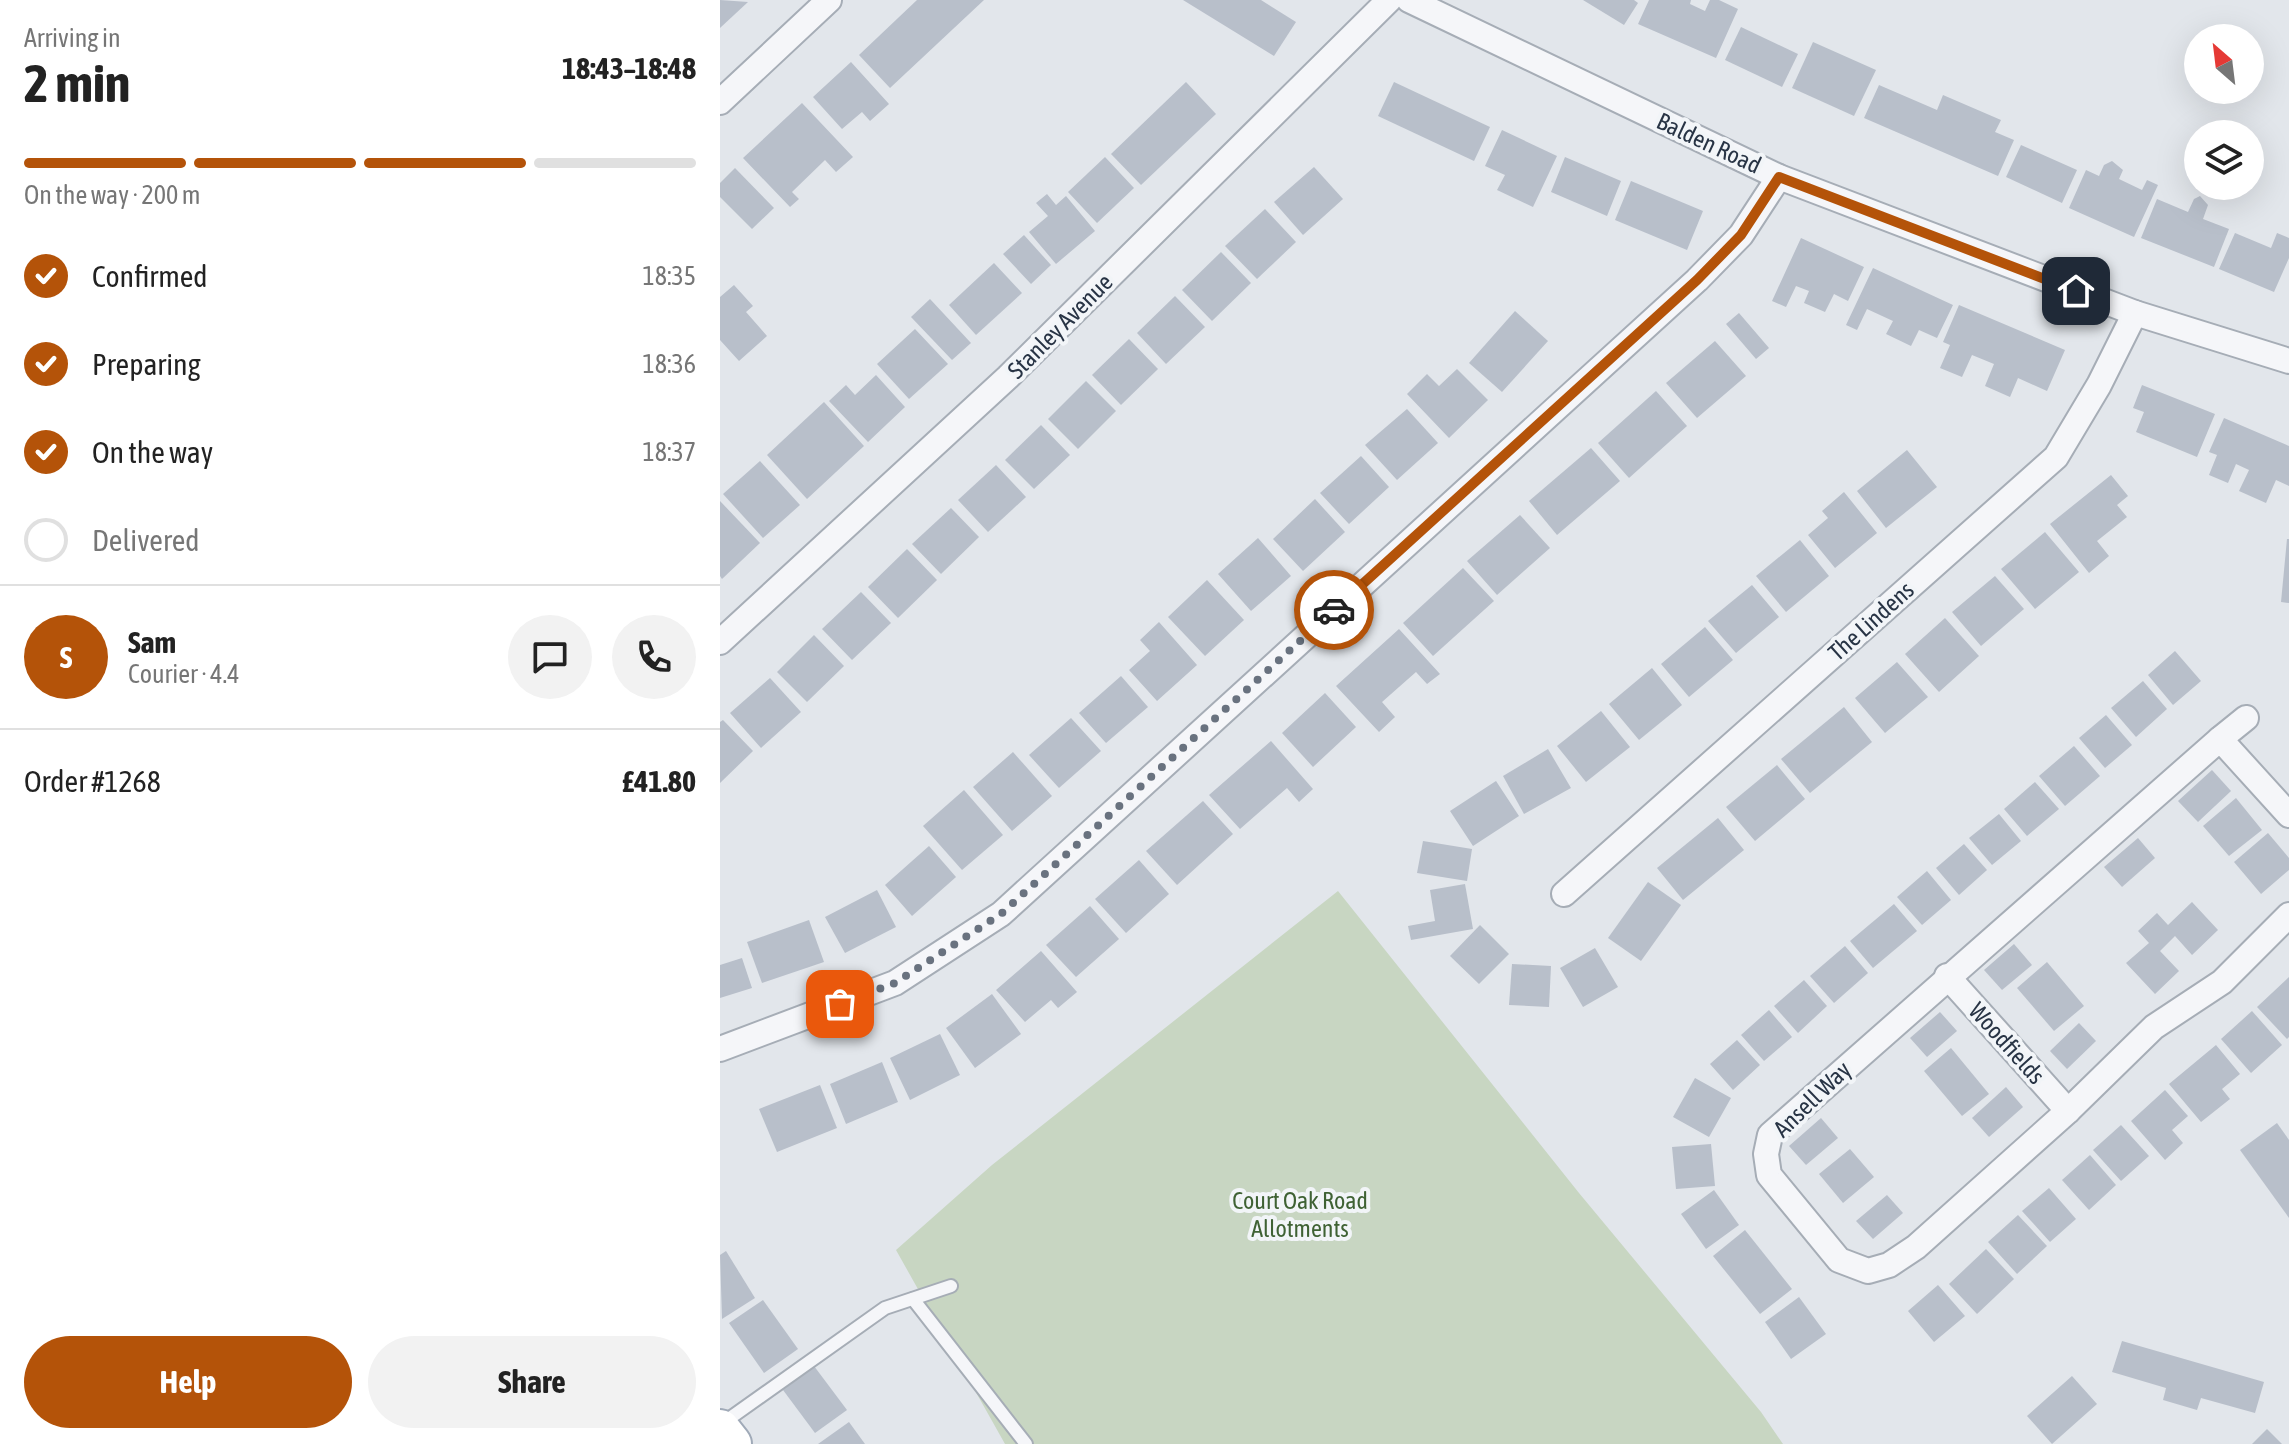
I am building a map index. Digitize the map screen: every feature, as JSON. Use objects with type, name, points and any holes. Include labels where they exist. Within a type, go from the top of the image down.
[{"type":"main road","points":[[720,1428],[731,1444]]},
{"type":"street","points":[[720,102],[829,0]]},
{"type":"street","name":"Stanley Avenue","points":[[720,642],[1008,377],[1389,0]]},
{"type":"street","name":"Balden Road","points":[[1409,0],[1779,177],[2135,313],[2289,361]]},
{"type":"street","points":[[720,1049],[895,983],[1001,914],[1697,280],[1741,235],[1779,177]]},
{"type":"street","name":"The Lindens","points":[[1564,894],[2056,457],[2099,385],[2135,313]]},
{"type":"street","name":"Ansell Way","points":[[2246,718],[1947,976],[1770,1135],[1766,1154],[1769,1175],[1839,1260],[1868,1271],[1889,1265],[1916,1247],[2068,1111],[2154,1027],[2222,982],[2289,915]]},
{"type":"street","points":[[2220,739],[2289,815]]},
{"type":"street","name":"Woodfields","points":[[1947,976],[2068,1111]]},
{"type":"lane","points":[[720,1428],[885,1308],[951,1286]]},
{"type":"lane","points":[[913,1299],[1026,1444]]},
{"type":"green space","name":"Court Oak Road Allotments","points":[[1338,891],[1579,1193],[1761,1412],[1783,1444],[1005,1444],[896,1250],[992,1165]]},
{"type":"building","points":[[720,0],[748,2],[720,28]]},
{"type":"building","points":[[917,0],[984,0],[890,88],[859,55]]},
{"type":"building","points":[[1183,0],[1261,0],[1296,22],[1274,56]]},
{"type":"building","points":[[1583,0],[1634,0],[1638,3],[1624,25]]},
{"type":"building","points":[[1649,0],[1691,0],[1690,4],[1705,11],[1710,0],[1719,0],[1738,9],[1716,58],[1638,24]]},
{"type":"building","points":[[1741,27],[1798,54],[1782,87],[1725,60]]},
{"type":"building","points":[[1813,42],[1876,70],[1854,116],[1792,88]]},
{"type":"building","points":[[851,62],[889,104],[870,121],[862,112],[842,129],[813,97]]},
{"type":"building","points":[[1186,82],[1216,114],[1141,185],[1111,154]]},
{"type":"building","points":[[1394,82],[1490,127],[1474,161],[1378,116]]},
{"type":"building","points":[[1879,85],[1937,110],[1943,95],[2001,120],[1995,132],[2014,140],[1998,176],[1864,118]]},
{"type":"building","points":[[802,103],[853,157],[836,172],[825,160],[792,192],[799,199],[790,207],[743,158]]},
{"type":"building","points":[[1502,130],[1557,156],[1533,207],[1497,190],[1505,175],[1485,166]]},
{"type":"building","points":[[2021,145],[2077,170],[2062,203],[2006,177]]},
{"type":"building","points":[[1105,157],[1134,188],[1097,223],[1068,192]]},
{"type":"building","points":[[1565,157],[1621,181],[1607,216],[1551,192]]},
{"type":"building","points":[[2112,161],[2123,170],[2119,179],[2142,190],[2147,180],[2158,185],[2134,237],[2069,208],[2086,170],[2099,176],[2104,165]]},
{"type":"building","points":[[1314,167],[1343,199],[1303,235],[1274,202]]},
{"type":"building","points":[[735,168],[774,208],[752,229],[720,197],[720,183]]},
{"type":"building","points":[[1631,181],[1703,211],[1687,250],[1615,220]]},
{"type":"building","points":[[1047,194],[1056,205],[1066,196],[1095,231],[1056,264],[1029,232],[1048,216],[1036,203]]},
{"type":"building","points":[[2157,199],[2188,212],[2194,200],[2204,200],[2208,205],[2203,219],[2229,229],[2214,267],[2141,238]]},
{"type":"building","points":[[1265,209],[1296,242],[1257,279],[1225,246]]},
{"type":"building","points":[[2235,233],[2271,248],[2277,233],[2289,238],[2289,258],[2274,292],[2219,269]]},
{"type":"building","points":[[1024,235],[1051,265],[1031,284],[1003,254]]},
{"type":"building","points":[[1801,238],[1864,267],[1848,301],[1834,294],[1825,312],[1804,303],[1809,291],[1796,286],[1786,307],[1772,301]]},
{"type":"building","points":[[1221,252],[1251,283],[1212,321],[1182,290]]},
{"type":"building","points":[[994,263],[1022,293],[976,335],[949,305]]},
{"type":"building","points":[[1873,268],[1953,305],[1937,338],[1919,330],[1911,346],[1886,334],[1893,321],[1867,309],[1857,330],[1846,325]]},
{"type":"building","points":[[734,285],[753,306],[746,312],[767,336],[739,361],[720,340],[720,297]]},
{"type":"building","points":[[1175,296],[1205,327],[1166,364],[1137,333]]},
{"type":"building","points":[[930,299],[971,343],[952,360],[911,317]]},
{"type":"building","points":[[1959,305],[2065,350],[2047,391],[2018,378],[2010,397],[1985,386],[1994,364],[1972,355],[1962,377],[1940,368],[1950,345],[1943,342]]},
{"type":"building","points":[[1515,311],[1548,341],[1502,392],[1469,363]]},
{"type":"building","points":[[1739,313],[1769,348],[1756,359],[1726,324]]},
{"type":"building","points":[[915,329],[948,364],[909,399],[877,364]]},
{"type":"building","points":[[1129,339],[1158,369],[1121,405],[1092,375]]},
{"type":"building","points":[[1715,341],[1746,376],[1697,418],[1666,383]]},
{"type":"building","points":[[1457,369],[1488,400],[1449,438],[1407,394],[1427,374],[1439,386]]},
{"type":"building","points":[[876,375],[905,407],[868,442],[829,401],[846,385],[855,395]]},
{"type":"building","points":[[1086,381],[1116,411],[1078,449],[1048,419]]},
{"type":"building","points":[[2142,385],[2215,414],[2197,457],[2136,432],[2144,412],[2133,408]]},
{"type":"building","points":[[1656,391],[1687,426],[1629,478],[1598,443]]},
{"type":"building","points":[[824,402],[864,446],[807,499],[767,455]]},
{"type":"building","points":[[1407,409],[1438,443],[1397,480],[1365,445]]},
{"type":"building","points":[[2224,418],[2289,446],[2289,486],[2276,480],[2266,503],[2239,491],[2249,470],[2236,464],[2228,483],[2209,475],[2217,455],[2209,452]]},
{"type":"building","points":[[1041,425],[1070,455],[1034,489],[1005,460]]},
{"type":"building","points":[[1591,448],[1620,481],[1557,535],[1529,501]]},
{"type":"building","points":[[1907,450],[1937,487],[1886,528],[1857,491]]},
{"type":"building","points":[[1361,456],[1389,487],[1349,524],[1320,493]]},
{"type":"building","points":[[760,461],[800,505],[763,538],[723,494]]},
{"type":"building","points":[[996,465],[1026,497],[988,532],[958,500]]},
{"type":"building","points":[[2111,475],[2128,496],[2117,505],[2127,517],[2097,541],[2109,556],[2089,573],[2050,524]]},
{"type":"building","points":[[1844,492],[1877,533],[1835,568],[1808,535],[1828,518],[1822,511]]},
{"type":"building","points":[[1315,499],[1345,532],[1303,571],[1273,539]]},
{"type":"building","points":[[720,501],[760,543],[722,579],[720,576]]},
{"type":"building","points":[[951,508],[979,537],[941,574],[912,544]]},
{"type":"building","points":[[1520,515],[1550,548],[1497,595],[1467,561]]},
{"type":"building","points":[[2045,532],[2079,572],[2035,609],[2001,569]]},
{"type":"building","points":[[1258,538],[1291,576],[1251,611],[1218,574]]},
{"type":"building","points":[[2289,539],[2289,603],[2281,602]]},
{"type":"building","points":[[1800,540],[1829,576],[1786,612],[1756,576]]},
{"type":"building","points":[[907,549],[937,580],[898,618],[868,587]]},
{"type":"building","points":[[1463,568],[1494,601],[1433,656],[1403,623]]},
{"type":"building","points":[[1995,576],[2024,609],[1981,646],[1952,612]]},
{"type":"building","points":[[1207,580],[1244,620],[1205,656],[1168,617]]},
{"type":"building","points":[[1752,585],[1779,617],[1736,653],[1708,621]]},
{"type":"building","points":[[861,592],[891,623],[852,660],[822,629]]},
{"type":"building","points":[[1945,618],[1979,656],[1939,692],[1905,654]]},
{"type":"building","points":[[1159,622],[1197,665],[1157,701],[1129,670],[1150,651],[1140,640]]},
{"type":"building","points":[[1705,627],[1733,660],[1689,697],[1661,664]]},
{"type":"building","points":[[1399,629],[1440,674],[1427,684],[1416,672],[1382,702],[1395,717],[1379,732],[1336,686]]},
{"type":"building","points":[[814,635],[844,666],[807,702],[777,672]]},
{"type":"building","points":[[2175,651],[2201,681],[2173,705],[2148,675]]},
{"type":"building","points":[[1897,662],[1928,697],[1885,733],[1855,698]]},
{"type":"building","points":[[1652,668],[1682,705],[1639,740],[1609,704]]},
{"type":"building","points":[[1121,676],[1148,707],[1106,743],[1079,713]]},
{"type":"building","points":[[770,678],[801,712],[761,748],[730,713]]},
{"type":"building","points":[[2143,681],[2167,709],[2136,737],[2111,708]]},
{"type":"building","points":[[1325,693],[1356,727],[1313,767],[1282,733]]},
{"type":"building","points":[[1844,707],[1872,742],[1810,793],[1781,759]]},
{"type":"building","points":[[1601,711],[1630,747],[1586,782],[1557,746]]},
{"type":"building","points":[[2106,715],[2132,745],[2105,768],[2079,738]]},
{"type":"building","points":[[1071,718],[1101,751],[1059,788],[1029,755]]},
{"type":"building","points":[[723,720],[753,751],[720,783],[720,722]]},
{"type":"building","points":[[1271,741],[1313,789],[1299,802],[1287,788],[1240,829],[1209,795]]},
{"type":"building","points":[[2074,746],[2100,776],[2065,806],[2039,776]]},
{"type":"building","points":[[1548,749],[1571,788],[1524,814],[1503,776]]},
{"type":"building","points":[[1013,752],[1052,796],[1012,831],[973,787]]},
{"type":"building","points":[[1777,765],[1805,799],[1755,841],[1726,807]]},
{"type":"building","points":[[2212,770],[2231,791],[2198,822],[2178,801]]},
{"type":"building","points":[[1496,781],[1519,816],[1473,846],[1450,811]]},
{"type":"building","points":[[2035,782],[2059,809],[2027,836],[2004,809]]},
{"type":"building","points":[[964,790],[1003,835],[962,870],[923,826]]},
{"type":"building","points":[[2236,798],[2262,830],[2229,856],[2203,826]]},
{"type":"building","points":[[1203,801],[1233,834],[1177,885],[1146,851]]},
{"type":"building","points":[[1999,814],[2021,841],[1992,865],[1969,838]]},
{"type":"building","points":[[1718,818],[1744,850],[1683,900],[1657,868]]},
{"type":"building","points":[[2268,833],[2289,858],[2289,870],[2261,894],[2234,862]]},
{"type":"building","points":[[2138,838],[2155,858],[2122,887],[2104,867]]},
{"type":"building","points":[[1423,841],[1472,849],[1467,881],[1417,873]]},
{"type":"building","points":[[1964,844],[1987,870],[1959,895],[1936,868]]},
{"type":"building","points":[[929,846],[956,877],[912,916],[885,885]]},
{"type":"building","points":[[1139,860],[1169,894],[1126,933],[1095,899]]},
{"type":"building","points":[[1927,871],[1951,900],[1922,925],[1897,897]]},
{"type":"building","points":[[1648,882],[1681,905],[1641,961],[1608,938]]},
{"type":"building","points":[[1465,884],[1473,929],[1411,940],[1408,926],[1435,921],[1430,890]]},
{"type":"building","points":[[877,890],[896,927],[845,953],[825,917]]},
{"type":"building","points":[[2192,902],[2218,930],[2192,955],[2175,936],[2160,951],[2179,971],[2155,994],[2126,963],[2149,943],[2138,931],[2157,913],[2168,925]]},
{"type":"building","points":[[1894,904],[1917,931],[1873,968],[1850,941]]},
{"type":"building","points":[[1090,906],[1119,939],[1076,977],[1046,945]]},
{"type":"building","points":[[809,920],[824,962],[762,983],[747,942]]},
{"type":"building","points":[[1480,925],[1509,954],[1479,984],[1450,956]]},
{"type":"building","points":[[2014,944],[2032,965],[2002,990],[1984,970]]},
{"type":"building","points":[[1845,946],[1868,973],[1834,1003],[1810,976]]},
{"type":"building","points":[[1595,948],[1618,987],[1583,1007],[1560,968]]},
{"type":"building","points":[[1041,951],[1077,992],[1058,1008],[1051,1000],[1025,1022],[996,990]]},
{"type":"building","points":[[742,958],[752,988],[720,998],[720,965]]},
{"type":"building","points":[[2047,962],[2084,1006],[2054,1031],[2017,988]]},
{"type":"building","points":[[1512,964],[1551,966],[1549,1007],[1509,1005]]},
{"type":"building","points":[[2289,977],[2289,1037],[2287,1039],[2257,1007]]},
{"type":"building","points":[[1804,980],[1827,1006],[1798,1033],[1774,1006]]},
{"type":"building","points":[[992,994],[1021,1034],[975,1068],[946,1028]]},
{"type":"building","points":[[1769,1010],[1792,1037],[1764,1061],[1741,1035]]},
{"type":"building","points":[[2252,1011],[2282,1045],[2251,1073],[2221,1039]]},
{"type":"building","points":[[1940,1012],[1957,1031],[1927,1057],[1910,1038]]},
{"type":"building","points":[[2079,1023],[2096,1041],[2067,1069],[2050,1051]]},
{"type":"building","points":[[940,1034],[960,1075],[910,1100],[890,1058]]},
{"type":"building","points":[[1737,1040],[1760,1065],[1733,1090],[1710,1064]]},
{"type":"building","points":[[2216,1045],[2240,1074],[2222,1089],[2230,1099],[2201,1122],[2169,1084]]},
{"type":"building","points":[[1951,1048],[1989,1094],[1962,1116],[1924,1071]]},
{"type":"building","points":[[882,1062],[898,1102],[846,1124],[830,1084]]},
{"type":"building","points":[[1695,1078],[1731,1098],[1709,1137],[1673,1117]]},
{"type":"building","points":[[820,1085],[837,1128],[777,1152],[759,1109]]},
{"type":"building","points":[[2006,1087],[2023,1107],[1989,1137],[1972,1118]]},
{"type":"building","points":[[2165,1090],[2188,1116],[2172,1130],[2183,1143],[2165,1160],[2131,1121]]},
{"type":"building","points":[[1821,1118],[1838,1138],[1806,1165],[1789,1146]]},
{"type":"building","points":[[2277,1123],[2289,1140],[2289,1218],[2240,1150]]},
{"type":"building","points":[[2121,1125],[2149,1156],[2121,1181],[2093,1150]]},
{"type":"building","points":[[1711,1144],[1715,1186],[1676,1189],[1672,1147]]},
{"type":"building","points":[[1850,1149],[1874,1177],[1843,1203],[1819,1174]]},
{"type":"building","points":[[2090,1155],[2116,1185],[2089,1210],[2062,1180]]},
{"type":"building","points":[[2049,1188],[2076,1219],[2050,1242],[2022,1211]]},
{"type":"building","points":[[1714,1190],[1739,1225],[1706,1249],[1681,1214]]},
{"type":"building","points":[[1887,1195],[1903,1213],[1873,1239],[1856,1221]]},
{"type":"building","points":[[2018,1215],[2047,1246],[2017,1274],[1988,1242]]},
{"type":"building","points":[[1745,1230],[1792,1289],[1760,1314],[1713,1256]]},
{"type":"building","points":[[1986,1249],[2014,1279],[1977,1314],[1949,1284]]},
{"type":"building","points":[[726,1251],[755,1298],[722,1319],[720,1255]]},
{"type":"building","points":[[1938,1285],[1965,1316],[1934,1342],[1908,1311]]},
{"type":"building","points":[[1799,1297],[1826,1334],[1791,1359],[1765,1322]]},
{"type":"building","points":[[763,1300],[798,1349],[764,1373],[729,1323]]},
{"type":"building","points":[[2122,1341],[2264,1382],[2255,1413],[2201,1398],[2197,1410],[2163,1400],[2166,1388],[2112,1372]]},
{"type":"building","points":[[814,1366],[847,1410],[815,1433],[783,1390]]},
{"type":"building","points":[[2072,1376],[2097,1404],[2052,1444],[2027,1416]]},
{"type":"building","points":[[849,1422],[865,1444],[818,1444]]},
{"type":"building","points":[[2267,1429],[2282,1444],[2252,1444]]},
{"type":"way so far","points":[[840,1004],[895,983],[1001,914],[1334,610]]},
{"type":"route","points":[[1334,610],[1697,280],[1741,235],[1779,177],[2076,291]]}]
